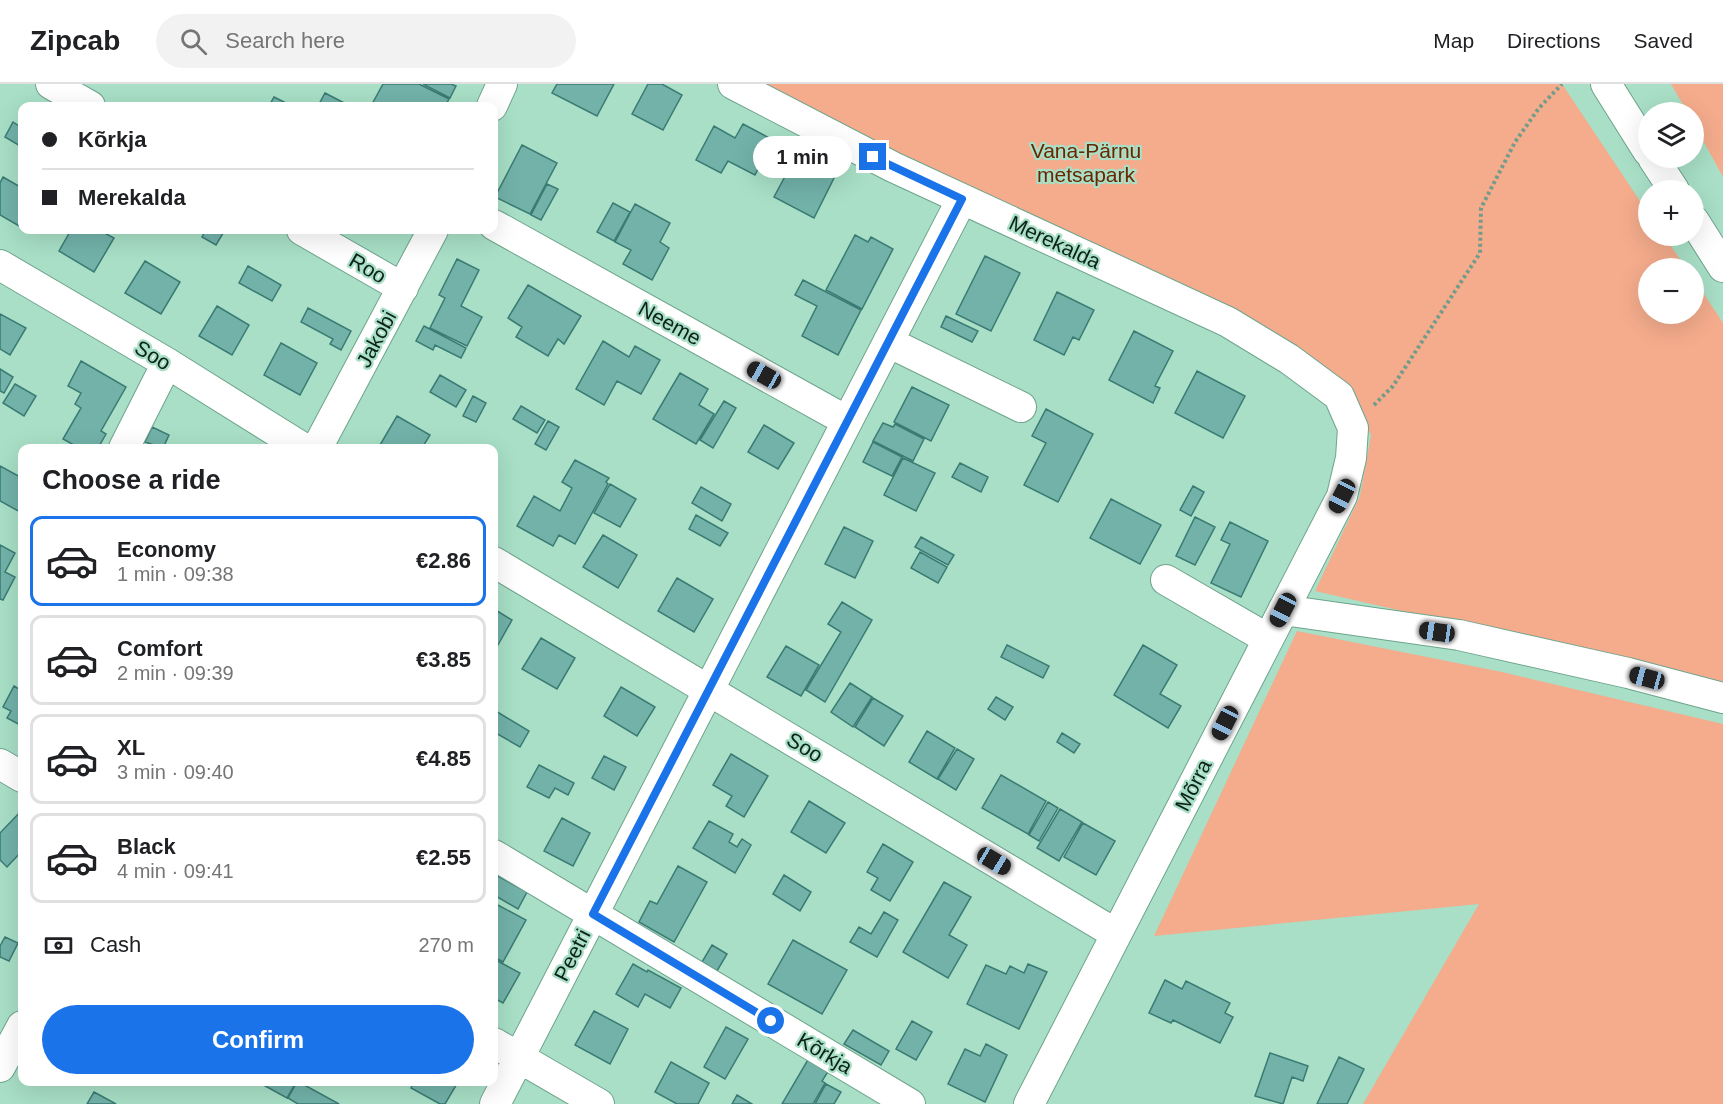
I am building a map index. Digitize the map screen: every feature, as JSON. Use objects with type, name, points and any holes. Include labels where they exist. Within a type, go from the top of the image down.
[{"type":"street","points":[[51,84],[83,102]]},
{"type":"street","points":[[494,102],[502,84]]},
{"type":"street","name":"Merekalda","points":[[733,84],[893,167],[1228,322],[1289,359],[1340,396],[1353,428]]},
{"type":"street","points":[[1606,84],[1638,135]]},
{"type":"street","name":"Peetri","points":[[495,1104],[962,199]]},
{"type":"street","name":"Neeme","points":[[498,227],[847,421]]},
{"type":"street","name":"Roo","points":[[309,234],[403,288]]},
{"type":"street","name":"Jakobi","points":[[320,444],[431,234]]},
{"type":"street","points":[[1704,237],[1723,267]]},
{"type":"street","name":"Soo","points":[[0,265],[167,363],[297,444]]},
{"type":"street","points":[[888,342],[1021,407]]},
{"type":"street","points":[[126,444],[167,363]]},
{"type":"street","name":"Mõrra","points":[[1029,1104],[1342,496],[1351,458],[1353,428]]},
{"type":"street","name":"Soo","points":[[498,564],[1116,934]]},
{"type":"street","points":[[1166,580],[1268,639]]},
{"type":"street","points":[[1283,610],[1459,635],[1628,673],[1723,698]]},
{"type":"street","points":[[0,764],[18,775]]},
{"type":"street","name":"Kõrkja","points":[[498,857],[910,1104]]},
{"type":"street","points":[[1,1064],[18,1033]]},
{"type":"street","points":[[498,1045],[599,1104]]},
{"type":"path","points":[[1353,428],[1393,386],[1480,253],[1481,208],[1515,142],[1539,108],[1562,84]]},
{"type":"green space","name":"Vana-Pärnu metsapark","points":[[758,84],[1562,84],[1638,198],[1638,246],[1671,246],[1679,258],[1638,258],[1638,324],[1704,324],[1704,294],[1723,323],[1723,685],[1315,591],[1360,496],[1371,435],[1344,387]]},
{"type":"green space","points":[[1671,84],[1723,84],[1723,177],[1704,142],[1704,102],[1681,102]]},
{"type":"green space","points":[[1297,631],[1502,672],[1723,724],[1723,1104],[1363,1104],[1479,904],[1154,936]]},
{"type":"building","points":[[383,84],[419,84],[449,99],[447,102],[373,102]]},
{"type":"building","points":[[423,84],[451,84],[456,86],[450,98]]},
{"type":"building","points":[[557,84],[614,84],[597,116],[552,93]]},
{"type":"building","points":[[648,84],[662,84],[682,95],[663,130],[632,114]]},
{"type":"building","points":[[325,93],[342,102],[320,102]]},
{"type":"building","points":[[274,97],[284,102],[271,102]]},
{"type":"building","points":[[13,122],[18,125],[18,145],[5,137]]},
{"type":"building","points":[[743,124],[773,140],[755,175],[728,161],[721,173],[696,160],[714,126],[735,138]]},
{"type":"building","points":[[522,145],[557,163],[530,214],[498,198],[498,191]]},
{"type":"building","points":[[796,156],[835,176],[814,218],[774,197]]},
{"type":"building","points":[[3,177],[18,186],[18,225],[0,215],[0,183]]},
{"type":"building","points":[[547,184],[558,189],[541,220],[531,215]]},
{"type":"building","points":[[613,203],[630,212],[614,241],[597,232]]},
{"type":"building","points":[[635,204],[670,223],[660,242],[669,248],[652,280],[623,264],[631,250],[615,242]]},
{"type":"building","points":[[69,234],[106,234],[114,238],[94,272],[59,251]]},
{"type":"building","points":[[204,234],[223,234],[216,245],[202,237]]},
{"type":"building","points":[[855,235],[868,242],[871,237],[893,249],[862,309],[826,290]]},
{"type":"building","points":[[985,256],[1020,273],[991,331],[956,314]]},
{"type":"building","points":[[457,259],[479,270],[461,306],[482,317],[467,346],[430,328],[445,298],[439,295]]},
{"type":"building","points":[[145,261],[180,282],[161,314],[125,293]]},
{"type":"building","points":[[248,266],[281,285],[272,301],[239,283]]},
{"type":"building","points":[[803,280],[861,310],[838,355],[802,336],[817,306],[795,295]]},
{"type":"building","points":[[528,285],[581,316],[564,344],[558,339],[548,356],[516,337],[522,327],[508,318]]},
{"type":"building","points":[[1057,292],[1094,310],[1079,340],[1073,337],[1064,355],[1034,340]]},
{"type":"building","points":[[217,306],[249,325],[232,355],[199,336]]},
{"type":"building","points":[[308,308],[351,331],[341,350],[330,344],[333,339],[301,322]]},
{"type":"building","points":[[0,314],[26,328],[10,355],[0,349]]},
{"type":"building","points":[[946,316],[978,331],[972,342],[941,327]]},
{"type":"building","points":[[424,326],[466,348],[461,358],[435,345],[433,350],[416,341]]},
{"type":"building","points":[[1134,331],[1173,351],[1155,386],[1160,388],[1153,403],[1109,380]]},
{"type":"building","points":[[603,341],[629,357],[635,346],[660,360],[641,394],[617,381],[604,405],[576,389]]},
{"type":"building","points":[[281,343],[317,363],[300,395],[264,375]]},
{"type":"building","points":[[81,361],[126,387],[101,431],[106,434],[100,444],[72,444],[63,439],[81,408],[75,404],[81,393],[68,386]]},
{"type":"building","points":[[0,369],[13,377],[4,393],[0,391]]},
{"type":"building","points":[[1197,371],[1245,396],[1223,438],[1175,413]]},
{"type":"building","points":[[680,373],[708,389],[699,405],[714,414],[696,444],[653,419]]},
{"type":"building","points":[[440,375],[466,390],[456,407],[430,392]]},
{"type":"building","points":[[15,384],[36,396],[24,416],[3,403]]},
{"type":"building","points":[[912,387],[949,405],[931,441],[894,422]]},
{"type":"building","points":[[473,396],[486,403],[476,422],[463,416]]},
{"type":"building","points":[[724,401],[736,408],[713,448],[700,440]]},
{"type":"building","points":[[521,406],[545,420],[537,433],[513,419]]},
{"type":"building","points":[[1046,409],[1093,434],[1058,502],[1024,485],[1046,443],[1032,436]]},
{"type":"building","points":[[397,416],[430,435],[424,444],[381,444]]},
{"type":"building","points":[[548,421],[559,427],[546,450],[535,444]]},
{"type":"building","points":[[883,423],[893,427],[895,424],[924,439],[913,461],[873,441]]},
{"type":"building","points":[[764,425],[794,443],[778,469],[748,452]]},
{"type":"building","points":[[152,427],[169,435],[165,444],[145,442]]},
{"type":"building","points":[[873,442],[902,457],[892,476],[863,462]]},
{"type":"building","points":[[903,458],[935,473],[916,511],[884,495]]},
{"type":"building","points":[[575,460],[609,478],[606,482],[608,484],[575,544],[559,535],[553,546],[517,526],[534,496],[560,511],[572,488],[562,482]]},
{"type":"building","points":[[960,463],[988,477],[981,492],[952,477]]},
{"type":"building","points":[[0,466],[18,476],[18,511],[0,501]]},
{"type":"building","points":[[610,484],[636,499],[620,527],[594,513]]},
{"type":"building","points":[[1193,486],[1204,492],[1191,516],[1180,510]]},
{"type":"building","points":[[701,487],[731,504],[722,521],[692,503]]},
{"type":"building","points":[[1111,499],[1161,525],[1140,564],[1090,538]]},
{"type":"building","points":[[696,515],[728,533],[720,546],[689,529]]},
{"type":"building","points":[[1195,517],[1215,527],[1195,565],[1176,556]]},
{"type":"building","points":[[1230,522],[1268,541],[1241,597],[1211,583],[1230,544],[1221,540]]},
{"type":"building","points":[[844,527],[873,541],[855,578],[825,564]]},
{"type":"building","points":[[603,535],[637,555],[618,588],[583,567]]},
{"type":"building","points":[[921,537],[954,555],[948,565],[915,547]]},
{"type":"building","points":[[0,545],[15,553],[5,572],[15,577],[3,600],[0,599]]},
{"type":"building","points":[[920,552],[947,567],[938,583],[911,568]]},
{"type":"building","points":[[677,578],[713,599],[694,632],[658,611]]},
{"type":"building","points":[[842,602],[872,620],[825,702],[806,690],[841,632],[828,624]]},
{"type":"building","points":[[498,611],[512,620],[498,645]]},
{"type":"building","points":[[541,638],[575,658],[557,689],[522,669]]},
{"type":"building","points":[[1007,645],[1049,666],[1043,678],[1001,657]]},
{"type":"building","points":[[1143,645],[1177,665],[1160,694],[1181,706],[1168,728],[1114,695]]},
{"type":"building","points":[[786,646],[819,665],[801,696],[767,677]]},
{"type":"building","points":[[850,683],[872,697],[853,727],[831,712]]},
{"type":"building","points":[[14,686],[18,688],[18,724],[7,718],[11,711],[3,707]]},
{"type":"building","points":[[621,687],[655,707],[637,736],[604,716]]},
{"type":"building","points":[[996,697],[1013,707],[1005,720],[988,709]]},
{"type":"building","points":[[873,698],[903,716],[884,746],[855,727]]},
{"type":"building","points":[[498,712],[529,731],[520,747],[498,734]]},
{"type":"building","points":[[927,731],[955,748],[937,779],[909,762]]},
{"type":"building","points":[[1062,733],[1080,744],[1074,753],[1057,742]]},
{"type":"building","points":[[957,749],[974,759],[956,790],[938,779]]},
{"type":"building","points":[[731,754],[768,776],[744,817],[726,806],[732,796],[713,785]]},
{"type":"building","points":[[604,756],[626,767],[614,790],[592,778]]},
{"type":"building","points":[[539,765],[574,783],[568,795],[555,788],[549,798],[527,787]]},
{"type":"building","points":[[1001,775],[1046,801],[1028,834],[982,808]]},
{"type":"building","points":[[809,801],[845,823],[826,853],[791,832]]},
{"type":"building","points":[[1048,802],[1058,808],[1039,841],[1029,835]]},
{"type":"building","points":[[1060,809],[1082,822],[1059,861],[1037,848]]},
{"type":"building","points":[[18,814],[18,855],[7,867],[0,860],[0,833]]},
{"type":"building","points":[[562,818],[590,833],[573,866],[544,851]]},
{"type":"building","points":[[709,821],[733,834],[729,842],[737,847],[742,839],[751,845],[735,873],[693,848]]},
{"type":"building","points":[[1083,823],[1115,841],[1096,875],[1064,857]]},
{"type":"building","points":[[883,844],[913,862],[890,901],[871,890],[878,878],[867,872]]},
{"type":"building","points":[[678,866],[707,882],[674,942],[639,922],[650,901],[657,904]]},
{"type":"building","points":[[784,875],[811,892],[800,911],[773,894]]},
{"type":"building","points":[[498,876],[527,892],[518,909],[498,897]]},
{"type":"building","points":[[944,882],[971,897],[949,935],[967,945],[948,978],[903,952]]},
{"type":"building","points":[[498,905],[526,920],[503,962],[498,959]]},
{"type":"building","points":[[884,912],[898,920],[877,957],[850,942],[859,927],[871,934]]},
{"type":"building","points":[[5,937],[18,943],[9,961],[0,957],[0,946]]},
{"type":"building","points":[[793,940],[847,970],[822,1014],[768,984]]},
{"type":"building","points":[[712,945],[727,954],[717,971],[702,962]]},
{"type":"building","points":[[498,961],[520,973],[503,1003],[498,1000]]},
{"type":"building","points":[[633,964],[681,988],[670,1008],[645,994],[638,1007],[616,994]]},
{"type":"building","points":[[1028,964],[1047,972],[1019,1029],[967,1004],[986,965],[1006,974],[1010,966],[1024,973]]},
{"type":"building","points":[[1165,980],[1182,989],[1186,981],[1230,1003],[1225,1013],[1233,1017],[1220,1043],[1173,1020],[1171,1023],[1149,1013]]},
{"type":"building","points":[[594,1011],[628,1029],[610,1064],[575,1045]]},
{"type":"building","points":[[912,1021],[932,1032],[916,1060],[896,1049]]},
{"type":"building","points":[[726,1027],[748,1039],[725,1079],[704,1067]]},
{"type":"building","points":[[853,1030],[889,1051],[881,1065],[844,1044]]},
{"type":"building","points":[[986,1044],[1007,1055],[985,1102],[948,1084],[965,1049],[980,1056]]},
{"type":"building","points":[[1270,1053],[1308,1066],[1303,1081],[1292,1077],[1283,1104],[1255,1096]]},
{"type":"building","points":[[1339,1057],[1364,1069],[1347,1104],[1317,1104]]},
{"type":"building","points":[[809,1058],[829,1070],[822,1081],[825,1083],[813,1104],[782,1104]]},
{"type":"building","points":[[671,1062],[709,1083],[698,1104],[677,1104],[655,1092]]},
{"type":"building","points":[[826,1084],[841,1092],[834,1104],[815,1104]]},
{"type":"building","points":[[265,1086],[294,1086],[287,1098]]},
{"type":"building","points":[[295,1086],[306,1086],[339,1104],[298,1104],[288,1098]]},
{"type":"building","points":[[412,1086],[456,1086],[445,1104],[440,1104],[411,1088]]},
{"type":"building","points":[[94,1092],[116,1104],[87,1104]]},
{"type":"building","points":[[737,1095],[752,1104],[732,1104]]},
{"type":"route","points":[[771,1021],[593,914],[962,199],[873,157]]}]
